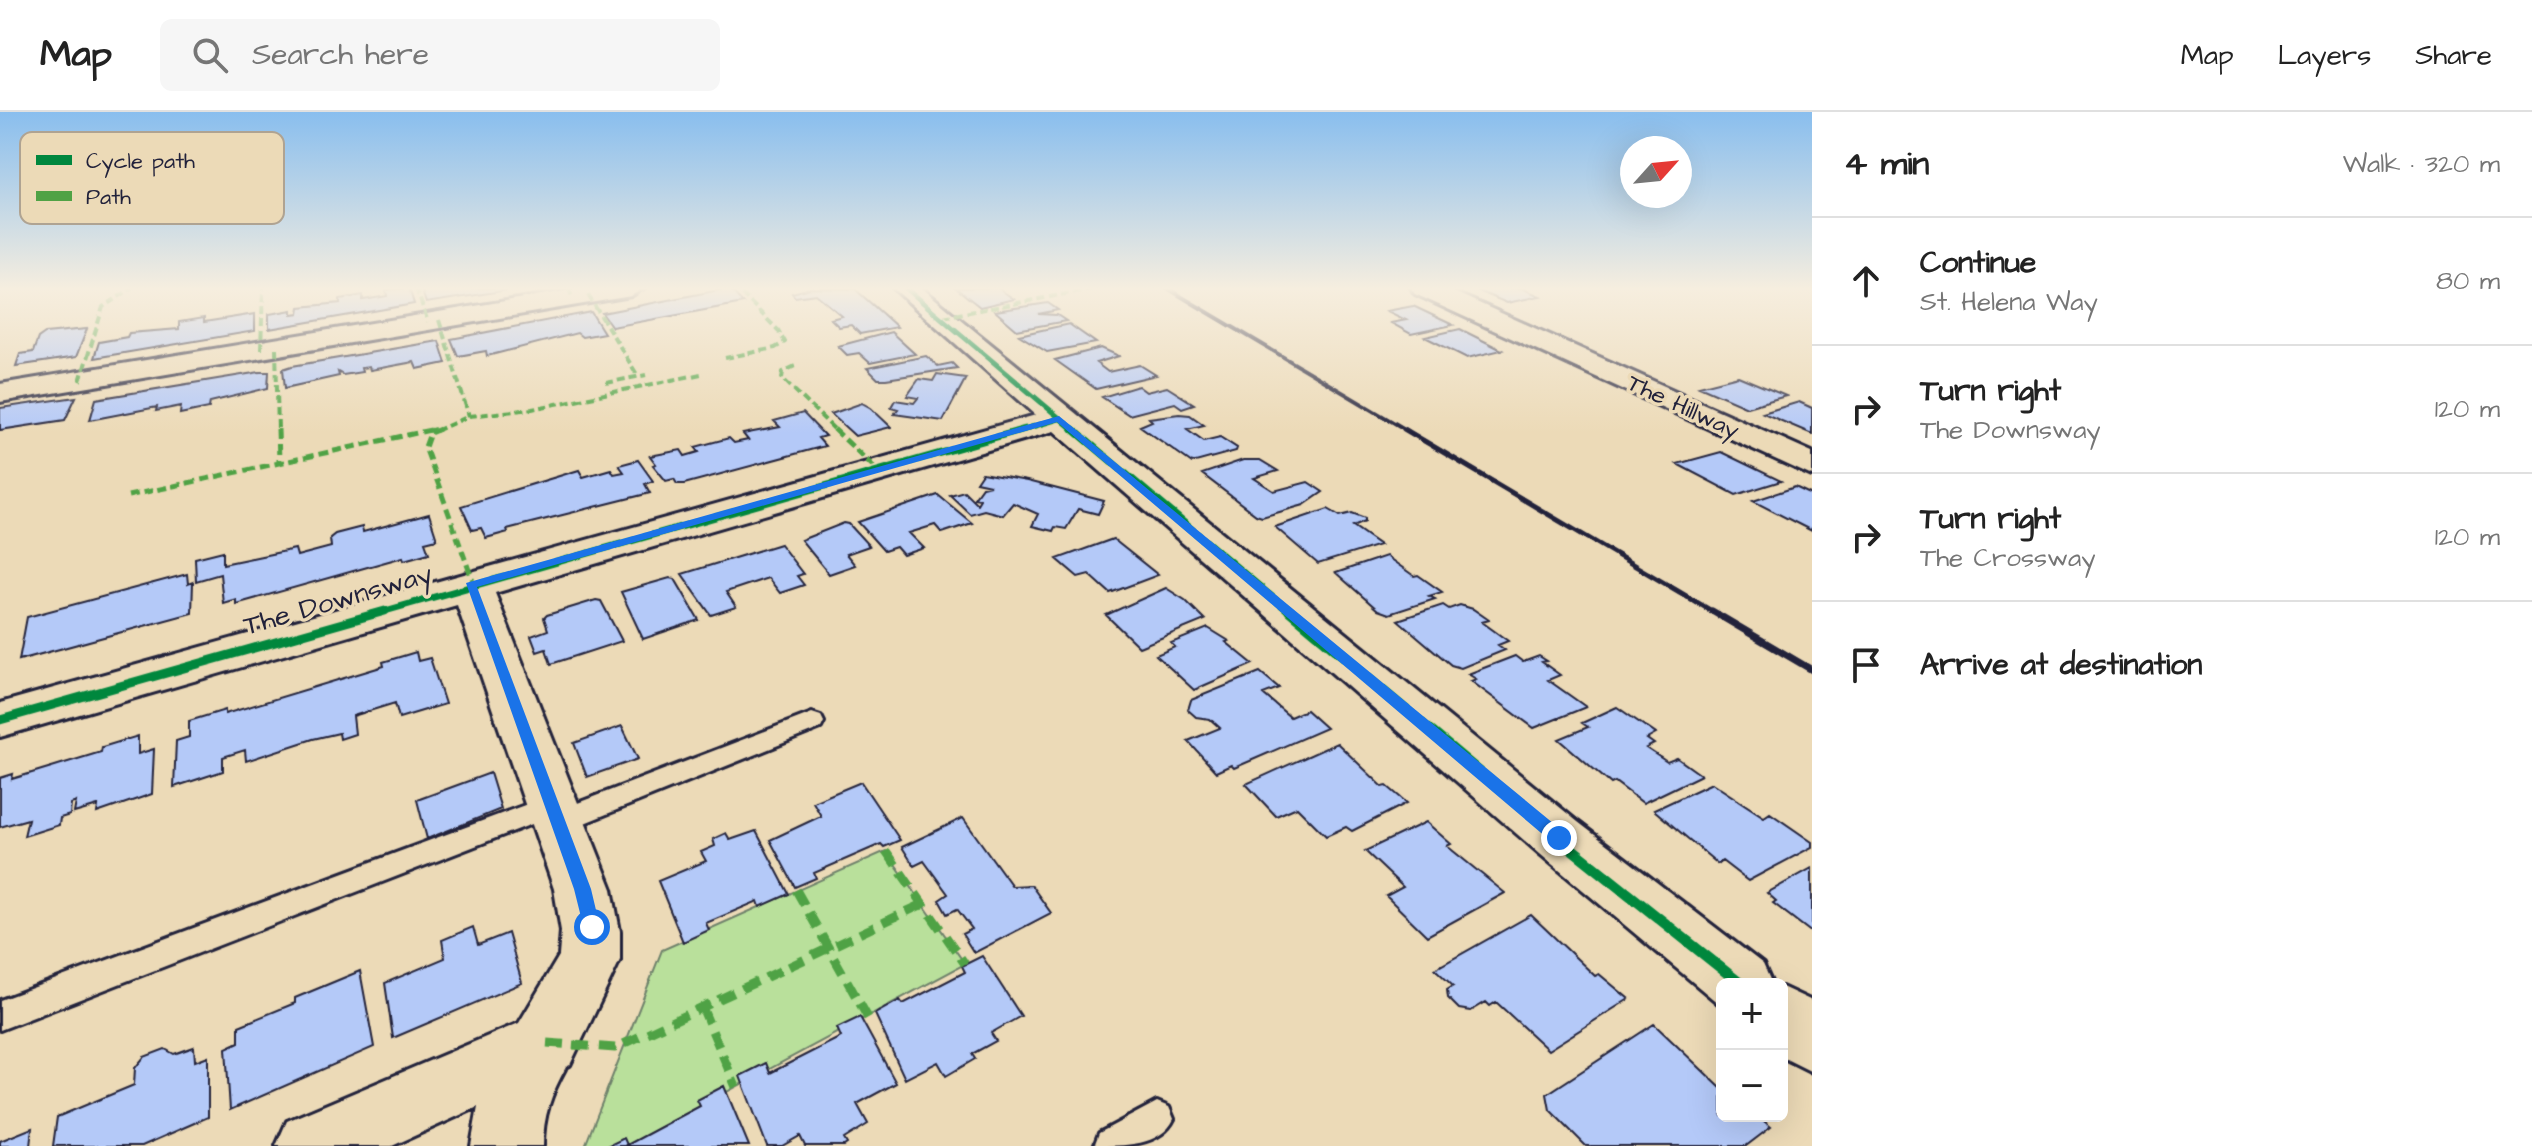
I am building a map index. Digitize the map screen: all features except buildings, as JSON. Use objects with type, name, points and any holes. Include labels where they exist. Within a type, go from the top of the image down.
[{"type":"street","points":[[0,393],[341,336]]},
{"type":"street","points":[[962,336],[1559,838],[1734,978]]},
{"type":"street","name":"The Hillway","points":[[1530,336],[1812,465]]},
{"type":"street","name":"The Downsway","points":[[0,720],[1059,419]]},
{"type":"street","points":[[471,585],[583,889],[592,927],[589,959],[547,1043],[523,1079],[506,1129],[507,1146]]},
{"type":"street","points":[[1788,1022],[1812,1041]]},
{"type":"street","points":[[312,1146],[547,1043]]},
{"type":"lane","points":[[0,1015],[812,722]]},
{"type":"lane","points":[[1112,1146],[1157,1119]]},
{"type":"green space","points":[[886,851],[965,964],[626,1146],[585,1146],[662,950]]},
{"type":"railway","points":[[1248,336],[1408,431]]},
{"type":"railway","points":[[1404,429],[1715,613]]},
{"type":"railway","points":[[1712,611],[1812,670]]},
{"type":"marked path","points":[[80,381],[94,336]]},
{"type":"marked path","points":[[261,336],[261,350]]},
{"type":"marked path","points":[[444,336],[469,416]]},
{"type":"marked path","points":[[613,336],[638,376]]},
{"type":"marked path","points":[[725,358],[775,348],[785,342],[782,336]]},
{"type":"marked path","points":[[276,348],[279,461]]},
{"type":"marked path","points":[[795,366],[783,372],[782,378],[877,470]]},
{"type":"marked path","points":[[474,584],[425,447],[430,433],[469,416],[532,409],[701,374]]},
{"type":"marked path","points":[[606,383],[646,375]]},
{"type":"marked path","points":[[128,496],[435,429]]},
{"type":"marked path","points":[[886,851],[965,964]]},
{"type":"marked path","points":[[796,890],[868,1018]]},
{"type":"marked path","points":[[547,1043],[615,1048],[923,904]]},
{"type":"marked path","points":[[702,1007],[736,1087]]},
{"type":"cycle path","points":[[963,336],[1559,838],[1734,978]]},
{"type":"cycle path","points":[[0,720],[1059,419]]},
{"type":"route","points":[[592,927],[583,889],[471,585],[1059,419],[1559,838]]}]
